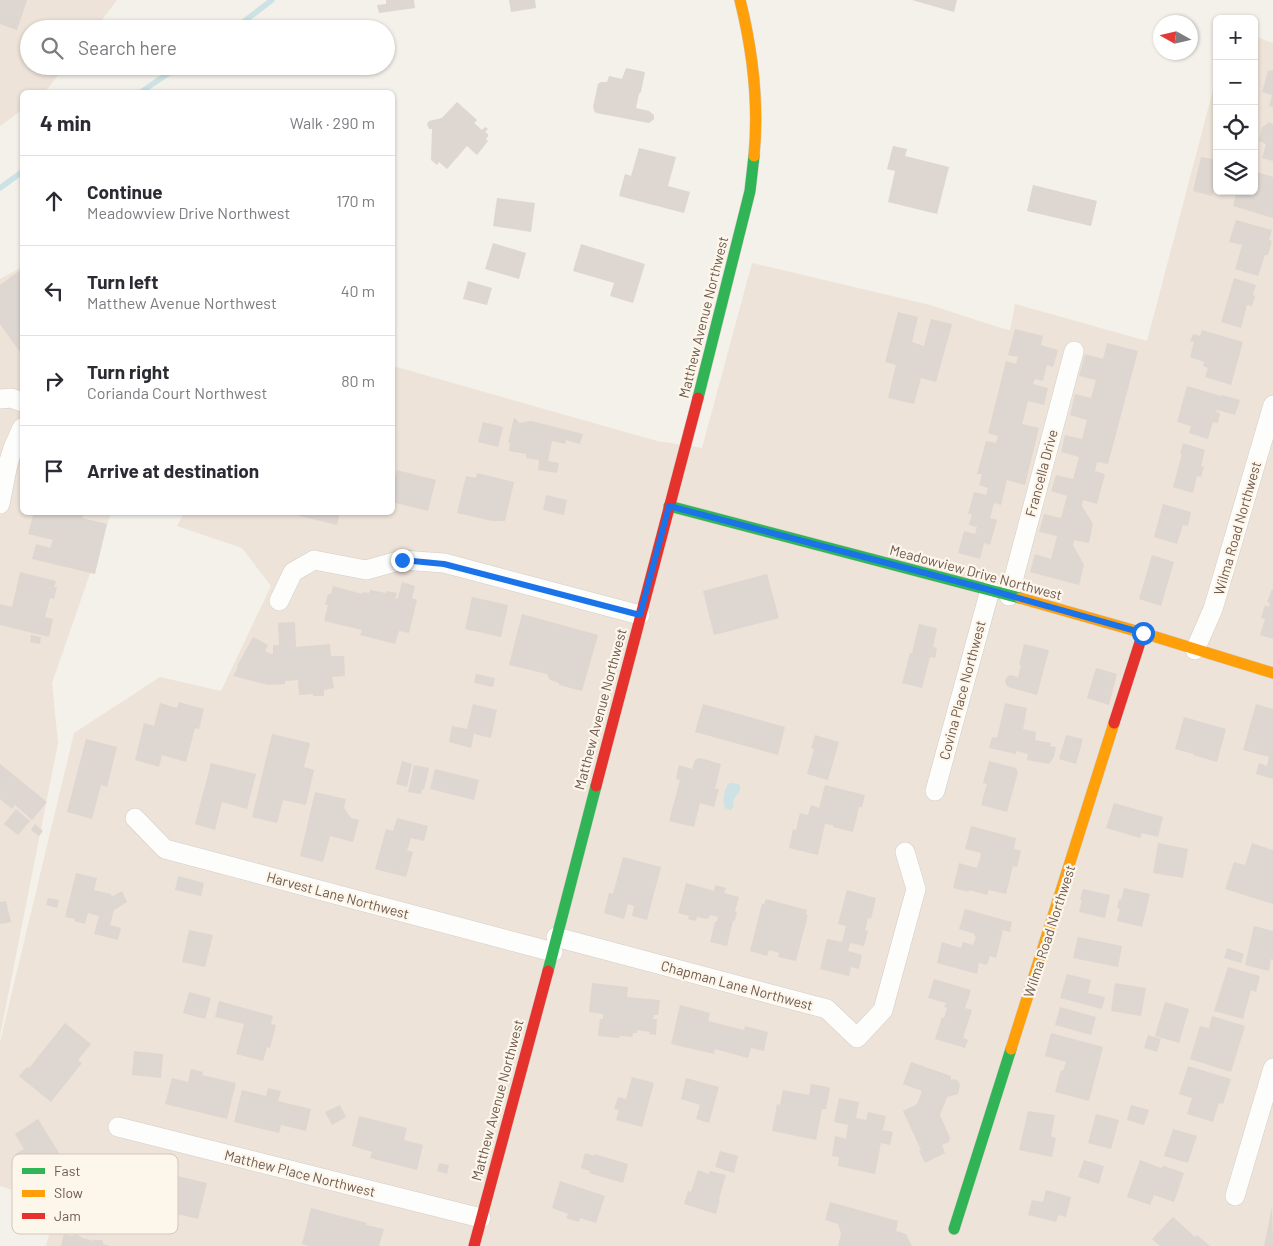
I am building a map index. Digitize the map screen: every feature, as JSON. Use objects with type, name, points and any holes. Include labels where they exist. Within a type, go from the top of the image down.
[{"type":"street","name":"Matthew Avenue Northwest","points":[[474,1246],[730,273],[750,190],[755,148],[757,103],[752,55],[746,19],[740,0]]},
{"type":"street","name":"Francella Drive","points":[[1009,596],[1074,351]]},
{"type":"street","points":[[0,399],[11,398],[20,401]]},
{"type":"street","name":"Wilma Road Northwest","points":[[1195,650],[1213,609],[1273,405]]},
{"type":"street","points":[[0,504],[4,462],[20,432]]},
{"type":"street","name":"Meadowview Drive Northwest","points":[[669,506],[990,590],[1143,633],[1273,673]]},
{"type":"street","points":[[278,600],[293,572],[314,560],[366,570],[402,560],[444,564],[640,615]]},
{"type":"street","name":"Covina Place Northwest","points":[[935,791],[990,590]]},
{"type":"street","name":"Wilma Road Northwest","points":[[954,1229],[1143,633]]},
{"type":"street","name":"Harvest Lane Northwest","points":[[135,818],[165,849],[554,944]]},
{"type":"street","name":"Chapman Lane Northwest","points":[[554,944],[828,1008],[857,1038],[883,1010],[916,889],[905,852]]},
{"type":"street","points":[[1235,1196],[1273,1068]]},
{"type":"street","name":"Matthew Place Northwest","points":[[118,1127],[481,1218]]},
{"type":"shaded area","points":[[0,0],[117,0],[102,20],[20,20],[20,75],[58,75],[47,90],[20,90],[20,111],[0,126]]},
{"type":"shaded area","points":[[1258,37],[1273,43],[1273,1246],[46,1246],[49,1234],[178,1234],[178,1154],[12,1154],[12,1190],[0,1186],[0,1042],[74,733],[160,677],[221,691],[271,586],[242,548],[177,526],[183,515],[395,515],[395,367],[657,441],[702,448],[752,263],[930,305],[1010,330],[1015,304],[1147,341],[1213,90],[1213,195],[1258,195]]},
{"type":"shaded area","points":[[20,268],[20,515],[110,515],[52,683],[58,743],[0,1036],[0,279]]},
{"type":"shaded area","points":[[728,784],[739,784],[740,791],[735,798],[731,810],[725,808],[724,799]]},
{"type":"building","points":[[0,0],[27,0],[17,30],[0,24]]},
{"type":"building","points":[[386,0],[414,0],[415,8],[379,13],[377,5],[386,4]]},
{"type":"building","points":[[509,0],[535,0],[536,8],[511,12]]},
{"type":"building","points":[[912,0],[957,0],[954,12]]},
{"type":"building","points":[[626,68],[645,72],[636,108],[649,111],[654,115],[654,119],[649,123],[596,113],[594,111],[593,107],[598,84],[607,82],[609,76],[622,79]]},
{"type":"building","points":[[1273,70],[1273,107],[1269,106],[1272,95],[1262,92],[1268,71]]},
{"type":"building","points":[[457,102],[477,120],[474,123],[482,130],[485,127],[488,129],[485,132],[488,134],[486,139],[488,141],[477,155],[467,146],[447,169],[439,162],[437,165],[431,160],[432,129],[429,129],[427,124],[429,121],[442,118]]},
{"type":"building","points":[[1268,122],[1273,124],[1273,161],[1262,158],[1266,144],[1259,141],[1262,127]]},
{"type":"building","points":[[893,146],[907,149],[905,156],[949,167],[937,214],[888,202],[895,171],[887,169]]},
{"type":"building","points":[[639,148],[676,157],[668,186],[690,192],[684,213],[619,196],[625,174],[631,176]]},
{"type":"building","points":[[1201,157],[1213,159],[1212,196],[1193,191]]},
{"type":"building","points":[[1258,172],[1273,177],[1273,218],[1233,206],[1236,195],[1258,195]]},
{"type":"building","points":[[1033,185],[1097,201],[1091,226],[1027,211]]},
{"type":"building","points":[[497,198],[535,203],[531,232],[493,226]]},
{"type":"building","points":[[1236,220],[1272,230],[1269,240],[1272,241],[1268,255],[1265,255],[1258,276],[1235,269],[1242,245],[1229,242]]},
{"type":"building","points":[[493,243],[526,253],[519,279],[485,269]]},
{"type":"building","points":[[581,244],[645,264],[633,303],[610,296],[614,283],[573,271]]},
{"type":"building","points":[[20,270],[20,352],[0,324],[0,285]]},
{"type":"building","points":[[1234,278],[1256,285],[1252,306],[1247,305],[1241,328],[1221,322]]},
{"type":"building","points":[[468,281],[492,288],[487,305],[463,299]]},
{"type":"building","points":[[898,312],[918,317],[912,342],[924,346],[931,319],[952,324],[936,382],[921,378],[914,404],[888,398],[896,365],[885,362]]},
{"type":"building","points":[[1015,329],[1043,336],[1041,345],[1058,350],[1053,367],[1047,365],[1043,381],[1035,379],[1033,384],[1048,388],[1044,405],[1028,401],[1022,424],[1039,428],[1025,485],[1007,480],[1001,505],[994,503],[990,518],[997,520],[990,545],[984,543],[980,559],[958,553],[964,531],[975,534],[977,527],[969,525],[972,514],[968,514],[974,492],[986,495],[988,488],[979,485],[982,474],[977,474],[986,441],[996,443],[998,436],[988,433],[1006,361],[1016,364],[1018,357],[1008,355]]},
{"type":"building","points":[[1202,330],[1243,342],[1231,385],[1205,377],[1208,368],[1203,366],[1204,362],[1190,357],[1194,342],[1190,341],[1193,334],[1200,336]]},
{"type":"building","points":[[1107,343],[1138,351],[1108,464],[1097,462],[1095,471],[1105,474],[1097,504],[1083,500],[1082,506],[1093,524],[1089,543],[1074,540],[1073,545],[1084,565],[1079,585],[1030,572],[1035,554],[1051,559],[1057,536],[1039,532],[1044,514],[1061,518],[1067,496],[1051,491],[1056,475],[1073,479],[1079,457],[1061,452],[1065,435],[1082,439],[1087,420],[1070,415],[1075,394],[1091,398],[1096,380],[1079,376],[1085,354],[1103,359]]},
{"type":"building","points":[[1187,386],[1240,400],[1235,415],[1217,410],[1216,412],[1220,413],[1218,423],[1213,422],[1208,439],[1189,433],[1191,426],[1177,422]]},
{"type":"building","points":[[514,418],[519,423],[531,421],[583,434],[580,444],[566,440],[565,444],[552,441],[548,461],[559,463],[557,473],[538,470],[539,460],[526,458],[526,454],[509,451],[510,443],[508,443]]},
{"type":"building","points":[[483,422],[503,427],[498,447],[478,442]]},
{"type":"building","points":[[1183,443],[1205,450],[1201,466],[1204,467],[1201,477],[1197,476],[1193,493],[1173,487]]},
{"type":"building","points":[[397,470],[436,480],[428,511],[395,503],[395,477]]},
{"type":"building","points":[[477,473],[514,482],[505,521],[492,521],[457,513],[466,476],[476,478]]},
{"type":"building","points":[[546,495],[567,500],[564,515],[543,510]]},
{"type":"building","points":[[1163,504],[1191,512],[1188,526],[1183,525],[1177,544],[1154,537]]},
{"type":"building","points":[[33,515],[83,515],[82,518],[107,524],[95,574],[32,559],[36,544],[50,548],[53,540],[28,534]]},
{"type":"building","points":[[296,515],[339,515],[337,525]]},
{"type":"building","points":[[1152,555],[1174,562],[1161,606],[1139,599]]},
{"type":"building","points":[[20,572],[56,581],[54,587],[57,587],[54,599],[50,598],[45,617],[53,619],[49,637],[0,625],[0,604],[12,607]]},
{"type":"building","points":[[767,574],[779,618],[714,635],[703,591]]},
{"type":"building","points":[[402,582],[415,586],[412,598],[417,600],[409,633],[399,631],[395,644],[360,635],[362,630],[324,621],[328,605],[325,605],[328,594],[331,594],[333,586],[362,594],[363,592],[369,593],[370,590],[397,593],[395,599],[398,598]]},
{"type":"building","points":[[1272,589],[1273,639],[1260,635],[1265,619],[1261,618],[1265,605],[1269,607],[1270,603],[1267,602]]},
{"type":"building","points":[[472,597],[508,605],[501,637],[465,629]]},
{"type":"building","points":[[522,614],[598,635],[582,691],[559,685],[559,683],[550,680],[547,674],[509,665]]},
{"type":"building","points":[[295,622],[296,647],[330,644],[331,656],[344,656],[345,676],[332,677],[334,688],[324,690],[324,696],[313,696],[313,694],[299,695],[298,680],[285,681],[285,684],[268,685],[233,676],[253,637],[268,645],[265,651],[273,654],[273,645],[279,645],[278,623]]},
{"type":"building","points":[[919,624],[937,628],[933,647],[937,648],[935,658],[930,657],[922,688],[902,683]]},
{"type":"building","points":[[31,635],[41,637],[40,644],[30,642]]},
{"type":"building","points":[[1024,644],[1049,650],[1037,695],[1008,687],[1006,684],[1005,680],[1010,675],[1018,677]]},
{"type":"building","points":[[1096,668],[1117,674],[1109,705],[1087,698]]},
{"type":"building","points":[[476,674],[495,678],[493,687],[474,683]]},
{"type":"building","points":[[179,702],[204,709],[199,729],[195,728],[186,762],[162,755],[159,767],[135,760],[144,723],[154,726],[160,703],[177,708]]},
{"type":"building","points":[[1005,703],[1027,708],[1023,729],[1036,732],[1035,740],[1051,743],[1050,746],[1056,747],[1054,757],[1049,764],[1027,760],[1028,754],[1016,751],[1016,754],[989,748],[992,737],[997,738]]},
{"type":"building","points":[[473,704],[497,710],[491,738],[474,734],[471,748],[449,742],[452,726],[467,729]]},
{"type":"building","points":[[703,704],[785,727],[778,755],[695,732]]},
{"type":"building","points":[[1256,704],[1273,709],[1273,779],[1256,774],[1259,763],[1267,766],[1269,757],[1243,750]]},
{"type":"building","points":[[1184,717],[1226,729],[1217,762],[1175,749]]},
{"type":"building","points":[[272,734],[310,743],[304,767],[314,770],[306,805],[283,800],[277,823],[252,817]]},
{"type":"building","points":[[815,735],[839,742],[828,780],[807,774],[814,749],[811,748]]},
{"type":"building","points":[[1066,735],[1083,739],[1076,764],[1059,759]]},
{"type":"building","points":[[86,739],[117,747],[107,787],[101,785],[92,819],[67,812]]},
{"type":"building","points":[[700,758],[721,764],[715,789],[719,789],[714,807],[700,803],[694,827],[669,821],[680,780],[676,779],[679,765],[692,769],[695,760]]},
{"type":"building","points":[[402,761],[412,764],[407,787],[396,784]]},
{"type":"building","points":[[989,761],[1016,768],[1018,772],[1007,812],[981,805],[987,784],[983,783]]},
{"type":"building","points":[[211,763],[256,774],[247,809],[222,802],[215,830],[195,824]]},
{"type":"building","points":[[0,764],[47,802],[32,820],[15,805],[12,809],[0,799]]},
{"type":"building","points":[[414,765],[429,768],[424,790],[422,789],[421,794],[408,792]]},
{"type":"building","points":[[435,769],[479,780],[474,800],[430,789]]},
{"type":"building","points":[[825,785],[865,795],[862,807],[859,807],[853,832],[825,824],[818,855],[789,848],[793,829],[796,830],[800,813],[808,815],[811,805],[819,808]]},
{"type":"building","points":[[315,792],[346,799],[344,808],[351,818],[359,820],[353,842],[330,836],[323,862],[300,856]]},
{"type":"building","points":[[1114,803],[1163,817],[1158,837],[1142,833],[1140,838],[1106,828]]},
{"type":"building","points":[[16,809],[30,821],[18,835],[4,824]]},
{"type":"building","points":[[397,818],[428,826],[424,841],[411,838],[407,850],[413,852],[406,877],[375,869],[386,829],[393,831]]},
{"type":"building","points":[[35,824],[43,831],[39,836],[31,830]]},
{"type":"building","points":[[971,826],[1016,838],[1014,849],[1021,851],[1017,867],[1013,866],[1006,894],[989,890],[987,895],[953,888],[959,863],[977,868],[980,860],[981,853],[965,849]]},
{"type":"building","points":[[1158,843],[1188,849],[1183,878],[1153,873]]},
{"type":"building","points":[[1252,843],[1273,850],[1273,904],[1225,889],[1234,862],[1245,865]]},
{"type":"building","points":[[623,857],[661,867],[647,920],[632,916],[634,906],[628,904],[624,919],[604,913],[609,893],[613,894]]},
{"type":"building","points":[[76,873],[97,878],[94,890],[111,894],[112,897],[122,891],[127,902],[114,910],[110,925],[121,928],[118,940],[94,934],[99,916],[88,913],[85,924],[65,917]]},
{"type":"building","points":[[178,876],[204,883],[201,896],[175,890]]},
{"type":"building","points":[[686,883],[714,891],[715,885],[726,888],[724,893],[739,897],[735,911],[737,912],[727,946],[710,942],[718,917],[710,915],[706,919],[697,917],[696,921],[688,919],[689,916],[678,913]]},
{"type":"building","points":[[1124,888],[1150,894],[1142,927],[1117,921],[1120,909],[1117,908]]},
{"type":"building","points":[[1083,889],[1110,895],[1105,918],[1079,912]]},
{"type":"building","points":[[847,890],[876,898],[871,919],[868,918],[865,930],[868,931],[864,946],[850,943],[848,951],[862,955],[859,969],[851,967],[849,976],[820,969],[827,939],[842,942],[846,926],[838,924]]},
{"type":"building","points":[[48,898],[59,900],[57,908],[46,905]]},
{"type":"building","points":[[766,899],[807,910],[806,915],[808,915],[796,961],[778,957],[779,953],[769,950],[767,956],[750,951],[762,904],[764,904]]},
{"type":"building","points":[[6,901],[11,922],[0,924],[0,902]]},
{"type":"building","points":[[965,909],[1012,922],[1010,932],[1003,930],[996,958],[990,956],[987,965],[979,963],[977,974],[937,963],[942,942],[961,948],[963,942],[973,945],[976,937],[974,936],[975,934],[959,929]]},
{"type":"building","points":[[1254,926],[1273,931],[1273,960],[1271,959],[1269,971],[1245,965]]},
{"type":"building","points":[[189,930],[213,935],[205,967],[182,962]]},
{"type":"building","points":[[1078,937],[1122,946],[1118,967],[1073,958]]},
{"type":"building","points":[[1227,948],[1244,954],[1241,963],[1224,958]]},
{"type":"building","points":[[1228,967],[1260,976],[1256,992],[1251,990],[1243,1019],[1214,1011]]},
{"type":"building","points":[[1067,974],[1091,980],[1088,993],[1105,997],[1102,1009],[1060,998]]},
{"type":"building","points":[[934,979],[971,990],[965,1008],[972,1010],[963,1038],[968,1040],[965,1048],[935,1039],[947,1008],[944,1007],[946,1003],[928,998]]},
{"type":"building","points":[[592,983],[628,987],[627,997],[660,1000],[658,1015],[654,1015],[653,1019],[657,1019],[656,1035],[637,1030],[637,1033],[633,1033],[632,1037],[598,1036],[600,1019],[603,1019],[603,1014],[589,1012]]},
{"type":"building","points":[[1115,983],[1146,988],[1141,1016],[1111,1011]]},
{"type":"building","points":[[189,992],[211,998],[205,1019],[183,1013]]},
{"type":"building","points":[[219,1001],[273,1016],[271,1024],[276,1025],[270,1048],[267,1047],[263,1061],[236,1054],[244,1024],[215,1017]]},
{"type":"building","points":[[1165,1002],[1189,1009],[1179,1043],[1155,1036]]},
{"type":"building","points":[[680,1005],[710,1013],[708,1021],[744,1030],[745,1026],[768,1032],[764,1051],[751,1048],[748,1058],[715,1049],[714,1054],[671,1044]]},
{"type":"building","points":[[1060,1007],[1096,1017],[1091,1035],[1055,1025]]},
{"type":"building","points":[[1212,1016],[1245,1026],[1231,1072],[1190,1059],[1200,1026],[1209,1028]]},
{"type":"building","points":[[65,1023],[91,1044],[78,1060],[82,1063],[51,1102],[19,1076],[27,1067],[29,1068]]},
{"type":"building","points":[[1051,1033],[1103,1047],[1089,1101],[1055,1092],[1061,1070],[1063,1071],[1066,1062],[1045,1056]]},
{"type":"building","points":[[1148,1035],[1161,1039],[1157,1052],[1144,1048]]},
{"type":"building","points":[[134,1051],[163,1054],[161,1078],[132,1075]]},
{"type":"building","points":[[911,1062],[951,1076],[951,1080],[955,1079],[960,1085],[958,1094],[947,1097],[940,1115],[950,1138],[949,1142],[942,1145],[945,1153],[925,1163],[903,1111],[917,1104],[922,1091],[903,1084]]},
{"type":"building","points":[[1188,1066],[1231,1079],[1223,1104],[1219,1103],[1213,1122],[1187,1114],[1192,1098],[1179,1094]]},
{"type":"building","points":[[191,1069],[203,1072],[202,1075],[236,1083],[227,1119],[165,1104],[172,1078],[188,1082]]},
{"type":"building","points":[[632,1077],[654,1083],[642,1127],[616,1120],[619,1110],[614,1109],[618,1097],[626,1099]]},
{"type":"building","points":[[686,1078],[719,1087],[709,1123],[696,1119],[700,1105],[681,1099]]},
{"type":"building","points":[[811,1084],[830,1089],[826,1109],[822,1109],[816,1140],[772,1131],[777,1104],[780,1105],[783,1090],[809,1095]]},
{"type":"building","points":[[268,1088],[281,1091],[278,1101],[311,1109],[306,1131],[281,1125],[279,1133],[234,1122],[242,1090],[266,1096]]},
{"type":"building","points":[[839,1098],[859,1102],[856,1118],[866,1120],[868,1112],[886,1116],[883,1130],[893,1132],[890,1145],[881,1143],[875,1174],[838,1166],[839,1157],[832,1156],[835,1136],[846,1139],[848,1125],[834,1122]]},
{"type":"building","points":[[340,1105],[346,1117],[332,1125],[325,1112]]},
{"type":"building","points":[[1131,1105],[1149,1110],[1144,1125],[1127,1120]]},
{"type":"building","points":[[1028,1111],[1055,1115],[1051,1136],[1056,1138],[1052,1157],[1019,1150]]},
{"type":"building","points":[[1096,1114],[1119,1120],[1111,1149],[1088,1143]]},
{"type":"building","points":[[359,1116],[407,1128],[404,1140],[423,1145],[417,1170],[370,1158],[372,1152],[352,1146]]},
{"type":"building","points":[[38,1119],[60,1154],[15,1154],[24,1149],[15,1134]]},
{"type":"building","points":[[1173,1129],[1197,1136],[1188,1163],[1164,1156]]},
{"type":"building","points":[[720,1151],[738,1156],[734,1173],[715,1167]]},
{"type":"building","points":[[585,1153],[595,1156],[595,1154],[628,1164],[623,1183],[589,1173],[590,1171],[581,1168]]},
{"type":"building","points":[[1084,1160],[1104,1166],[1099,1184],[1078,1177]]},
{"type":"building","points":[[1140,1160],[1161,1168],[1164,1166],[1184,1173],[1174,1202],[1154,1195],[1150,1205],[1127,1197]]},
{"type":"building","points":[[439,1163],[449,1165],[447,1174],[437,1171]]},
{"type":"building","points":[[698,1170],[709,1174],[710,1171],[726,1175],[716,1214],[684,1204],[688,1191],[691,1192]]},
{"type":"building","points":[[178,1176],[207,1183],[198,1219],[178,1214]]},
{"type":"building","points":[[560,1181],[605,1196],[596,1223],[580,1218],[579,1222],[566,1218],[568,1214],[552,1208]]},
{"type":"building","points":[[1046,1190],[1071,1197],[1066,1217],[1058,1215],[1056,1222],[1028,1215],[1032,1200],[1043,1202]]},
{"type":"building","points":[[830,1202],[898,1221],[896,1231],[906,1234],[912,1246],[838,1246],[841,1233],[838,1224],[825,1220]]},
{"type":"building","points":[[1272,1207],[1273,1246],[1264,1246]]},
{"type":"building","points":[[311,1208],[384,1229],[379,1246],[308,1246],[302,1244]]},
{"type":"building","points":[[1173,1217],[1195,1237],[1197,1235],[1210,1246],[1160,1246],[1152,1239]]},
{"type":"building","points":[[64,1234],[72,1236],[75,1234],[94,1241],[101,1240],[103,1244],[110,1246],[61,1246]]},
{"type":"waterway","points":[[246,20],[272,0]]},
{"type":"waterway","points":[[144,90],[166,75]]},
{"type":"waterway","points":[[0,188],[20,173]]},
{"type":"traffic: fast","points":[[698,398],[750,191],[754,156]]},
{"type":"traffic: fast","points":[[669,506],[1020,598]]},
{"type":"traffic: fast","points":[[548,971],[596,786]]},
{"type":"traffic: fast","points":[[954,1229],[1011,1049]]},
{"type":"traffic: slow","points":[[740,0],[754,78],[756,117],[754,156]]},
{"type":"traffic: slow","points":[[1020,598],[1273,673]]},
{"type":"traffic: slow","points":[[1011,1049],[1114,723]]},
{"type":"traffic: jam","points":[[596,786],[698,398]]},
{"type":"traffic: jam","points":[[1114,723],[1143,633]]},
{"type":"traffic: jam","points":[[474,1246],[548,971]]},
{"type":"route","points":[[402,560],[444,564],[640,615],[669,506],[990,590],[1143,633]]}]
